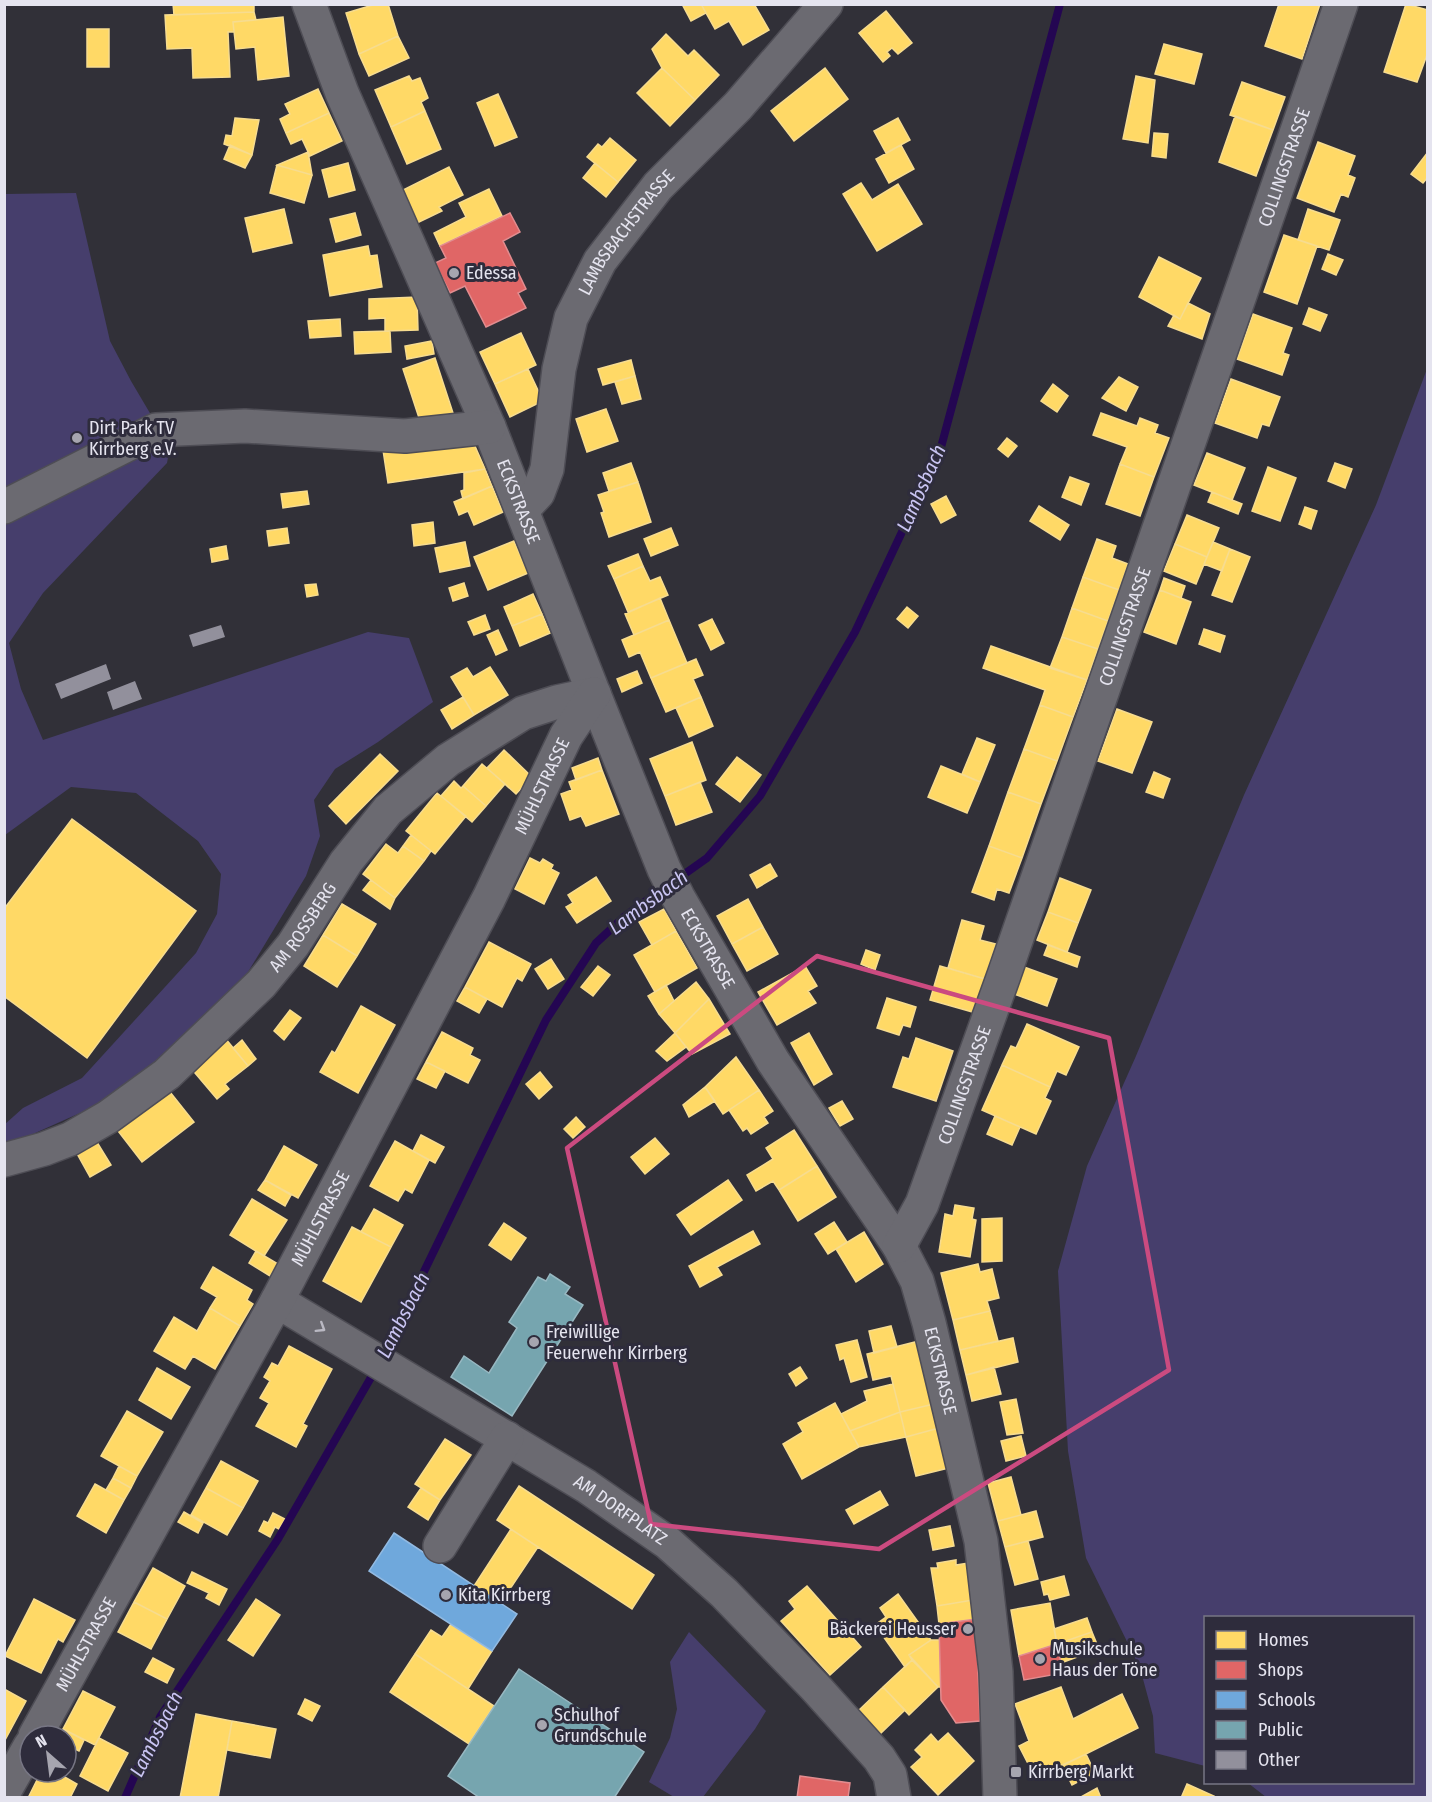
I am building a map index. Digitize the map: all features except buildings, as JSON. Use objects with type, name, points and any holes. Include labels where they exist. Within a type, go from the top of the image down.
[{"type":"street","name":"ECKSTRASSE","points":[[309,4],[342,93],[523,509],[594,694],[671,883],[773,1061],[899,1246],[917,1281],[981,1541],[996,1672],[1000,1797]]},
{"type":"street","name":"LAMBSBACHSTRASSE","points":[[523,509],[538,493],[547,469],[559,369],[571,318],[600,261],[658,186],[738,105],[826,4]]},
{"type":"street","name":"COLLINGSTRASSE","points":[[899,1246],[922,1204],[1004,975],[1341,4]]},
{"type":"street","points":[[4,507],[156,430],[246,426],[405,436],[489,427]]},
{"type":"street","name":"MÜHLSTRASSE","points":[[43,1724],[277,1301],[489,898],[566,736],[594,694]]},
{"type":"street","name":"AM ROSSBERG","points":[[4,1160],[70,1139],[108,1117],[166,1074],[261,984],[293,945],[346,862],[388,810],[448,760],[523,713],[557,702],[594,694]]},
{"type":"street","name":"AM DORFPLATZ","points":[[277,1301],[586,1486],[668,1543],[724,1593],[815,1687],[879,1758],[890,1775],[894,1797]]},
{"type":"street","points":[[440,1546],[507,1438]]},
{"type":"street","points":[[4,1792],[18,1767]]},
{"type":"highlighted area","points":[[817,956],[1109,1038],[1169,1370],[879,1549],[651,1524],[567,1148]]},
{"type":"shaded area","points":[[76,193],[110,341],[170,447],[167,463],[43,593],[9,643],[21,689],[43,740],[368,632],[409,638],[433,702],[378,742],[335,769],[314,800],[320,836],[306,876],[239,987],[150,1069],[98,1105],[15,1142],[5,1141],[4,1125],[23,1108],[82,1078],[196,953],[217,914],[221,874],[198,841],[136,793],[71,787],[5,835],[5,194]]},
{"type":"shaded area","points":[[1427,369],[1427,1797],[1266,1797],[1249,1784],[1414,1784],[1414,1616],[1204,1616],[1204,1766],[1155,1753],[1153,1716],[1140,1668],[1086,1558],[1068,1451],[1058,1271],[1087,1166],[1136,1056],[1244,795],[1376,505]]},
{"type":"shaded area","points":[[689,1632],[766,1711],[703,1797],[674,1797],[649,1782],[670,1738],[677,1709],[670,1662]]},
{"type":"waterway","name":"Lambsbach","points":[[676,880],[707,858],[760,796],[855,632],[940,451],[1060,4]]},
{"type":"waterway","name":"Lambsbach","points":[[383,1356],[546,1020],[596,943],[624,917],[665,887]]},
{"type":"waterway","name":"Lambsbach","points":[[125,1798],[160,1717],[278,1539],[377,1367]]},
{"type":"place","name":"Edessa","points":[[454,273]]},
{"type":"place","name":"Dirt Park TV Kirrberg e.V.","points":[[77,438]]},
{"type":"place","name":"Freiwillige Feuerwehr Kirrberg","points":[[534,1342]]},
{"type":"place","name":"Kita Kirrberg","points":[[446,1595]]},
{"type":"place","name":"Bäckerei Heusser","points":[[968,1629]]},
{"type":"place","name":"Musikschule Haus der Töne","points":[[1040,1659]]},
{"type":"place","name":"Schulhof Grundschule","points":[[542,1725]]},
{"type":"place","name":"Kirrberg Markt","points":[[1016,1772]]}]
